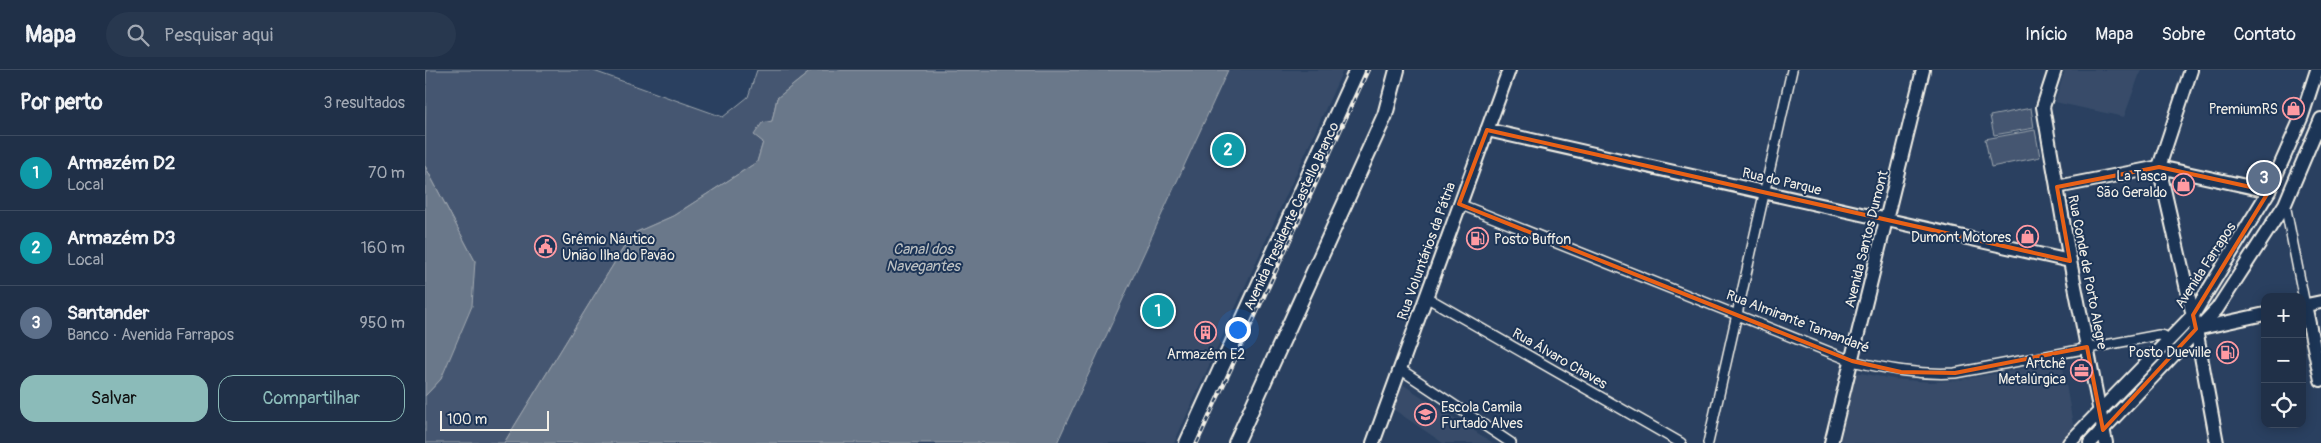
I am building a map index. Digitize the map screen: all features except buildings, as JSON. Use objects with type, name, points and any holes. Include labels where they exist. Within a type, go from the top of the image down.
[{"type":"main road","name":"Avenida Presidente Castello Branco","points":[[1187,443],[1357,70]]},
{"type":"main road","points":[[1236,443],[1385,115],[1397,70]]},
{"type":"street","name":"Rua Voluntários da Pátria","points":[[1373,443],[1509,70]]},
{"type":"street","points":[[1707,443],[1791,70]]},
{"type":"street","name":"Avenida Santos Dumont","points":[[1831,443],[1923,70]]},
{"type":"street","name":"Rua Conde de Porto Alegre","points":[[2055,70],[2043,107],[2105,443]]},
{"type":"street","points":[[2191,70],[2159,167],[2196,329],[2217,443]]},
{"type":"street","name":"Avenida Farrapos","points":[[2069,443],[2193,315],[2269,192],[2301,116],[2317,70]]},
{"type":"street","points":[[2090,443],[2217,309],[2285,204],[2321,119]]},
{"type":"street","name":"Rua do Parque","points":[[1487,130],[2070,261]]},
{"type":"street","points":[[2057,187],[2159,167],[2269,192]]},
{"type":"street","name":"Rua Almirante Tamandaré","points":[[1459,204],[1853,360],[1901,372],[1955,373],[2159,335],[2164,336],[2169,341]]},
{"type":"street","points":[[2285,204],[2302,293]]},
{"type":"street","name":"Rua Álvaro Chaves","points":[[1426,297],[1681,443]]},
{"type":"street","points":[[2306,305],[2321,302]]},
{"type":"street","points":[[2306,314],[2321,380]]},
{"type":"street","points":[[2196,329],[2261,315]]},
{"type":"street","points":[[1400,369],[1511,443]]},
{"type":"highlighted area","points":[[1487,130],[2070,261],[2057,187],[2159,167],[2269,191],[2193,315],[2196,329],[2103,430],[2087,347],[1955,373],[1901,372],[1852,361],[1459,204]]},
{"type":"shaded area","name":"Grêmio Náutico União Ilha do Pavão","points":[[426,70],[591,70],[723,117],[748,97],[757,70],[812,70],[777,98],[772,121],[755,135],[763,142],[757,162],[673,216],[632,234],[504,443],[425,443],[425,396],[441,379],[475,261],[425,166]]},
{"type":"shaded area","points":[[1228,70],[1343,70],[1174,443],[1057,443]]},
{"type":"shaded area","points":[[2065,70],[2141,70],[2124,117],[2055,102]]},
{"type":"shaded area","points":[[2031,108],[2034,128],[1994,135],[1990,116]]},
{"type":"shaded area","points":[[2035,130],[2040,157],[1991,167],[1985,139]]},
{"type":"shaded area","points":[[2062,362],[2074,430],[2060,443],[1840,443],[1855,372],[1893,379],[1930,382],[1959,380]]},
{"type":"shaded area","name":"Escola Camila Furtado Alves","points":[[1402,384],[1493,443],[1443,443],[1393,409]]},
{"type":"water","name":"Canal dos Navegantes","points":[[812,70],[1228,70],[1057,443],[504,443],[632,234],[673,216],[757,162],[763,142],[754,135],[762,123],[772,121],[777,98]]},
{"type":"water","points":[[425,166],[475,261],[472,306],[441,379],[425,396]]},
{"type":"railway","points":[[1197,443],[1368,70]]},
{"type":"place","name":"PremiumRS","points":[[2294,109]]},
{"type":"place","name":"Armazém D3","points":[[1228,150]]},
{"type":"place","name":"Santander","points":[[2264,178]]},
{"type":"place","name":"La Tasca São Geraldo","points":[[2183,184]]},
{"type":"place","name":"Dumont Motores","points":[[2027,237]]},
{"type":"place","name":"Posto Buffon","points":[[1478,239]]},
{"type":"place","name":"Grêmio Náutico União Ilha do Pavão","points":[[546,247]]},
{"type":"place","name":"Armazém D2","points":[[1158,311]]},
{"type":"place","name":"Armazém E2","points":[[1206,332]]},
{"type":"place","name":"Posto Dueville","points":[[2227,352]]},
{"type":"place","name":"Artchê Metalúrgica","points":[[2082,371]]},
{"type":"place","name":"Escola Camila Furtado Alves","points":[[1425,415]]}]
